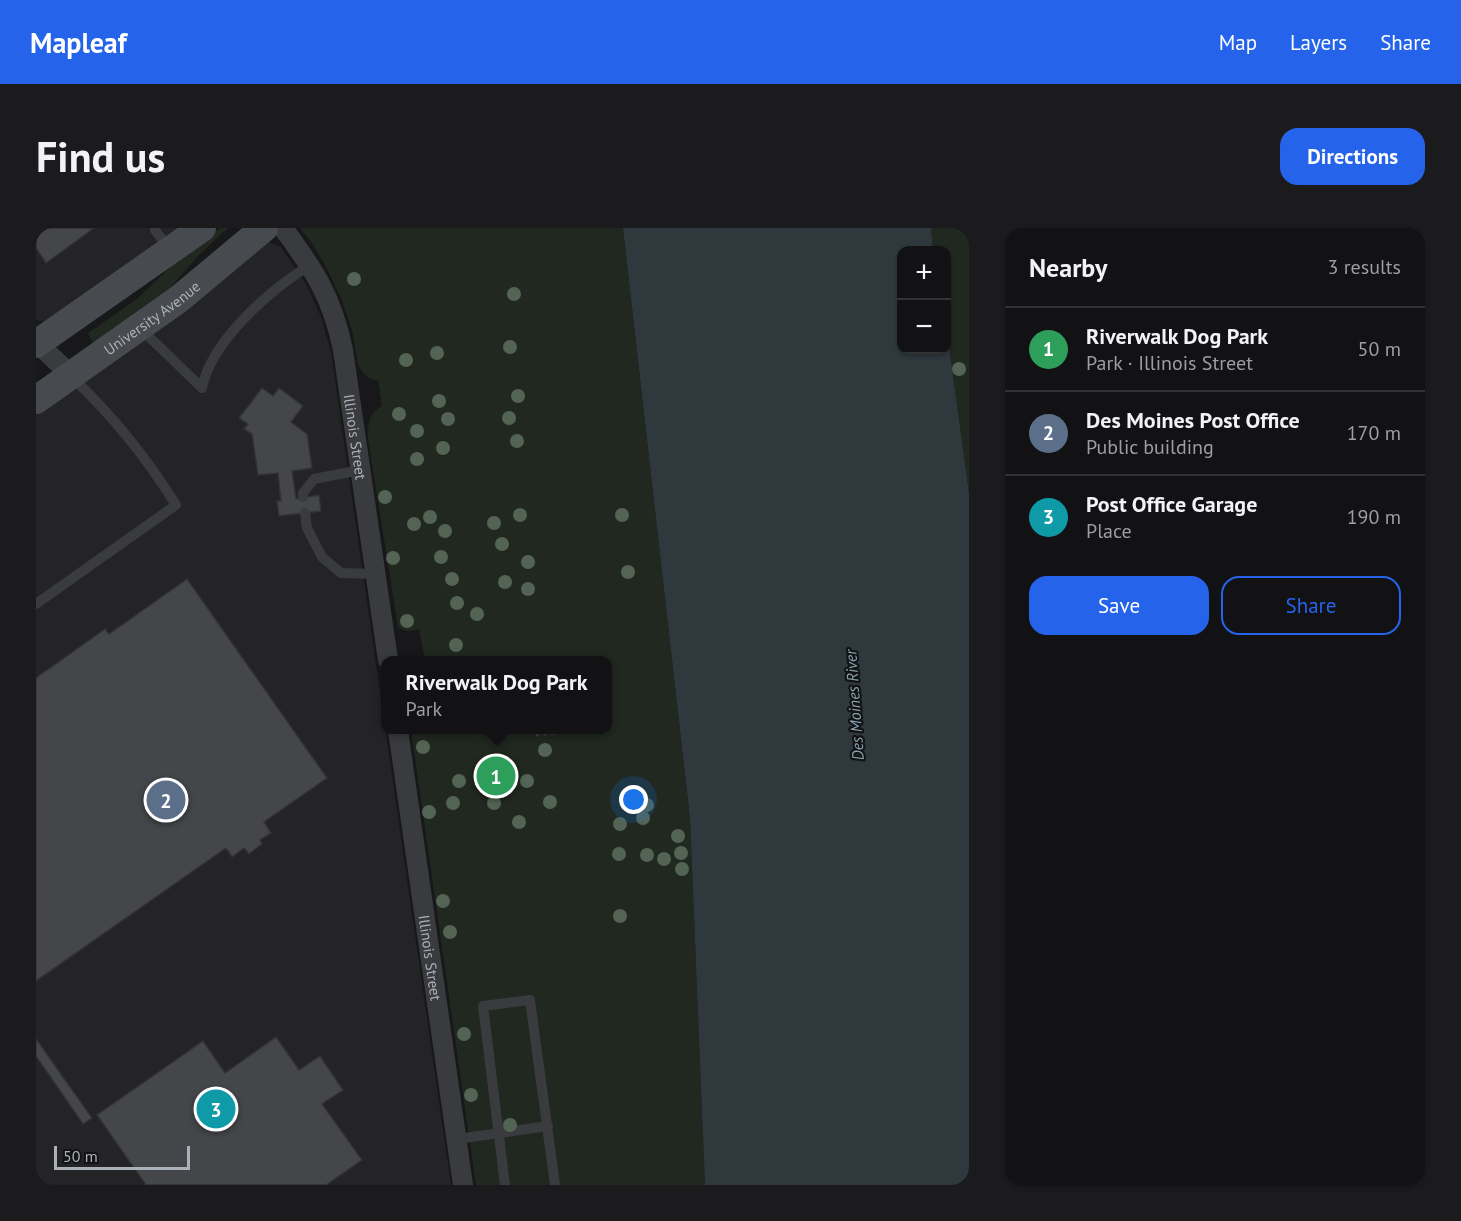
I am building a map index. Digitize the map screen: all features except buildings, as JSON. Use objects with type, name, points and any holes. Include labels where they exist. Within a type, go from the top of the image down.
[{"type":"main road","points":[[36,343],[163,240],[202,228]]},
{"type":"main road","name":"University Avenue","points":[[36,400],[179,299],[264,228]]},
{"type":"street","name":"Illinois Street","points":[[283,228],[310,265],[331,304],[337,322],[387,656]]},
{"type":"street","points":[[36,343],[71,375]]},
{"type":"street","name":"Illinois Street","points":[[399,734],[463,1185]]},
{"type":"lane","points":[[140,327],[202,388],[218,349],[233,329],[291,277],[310,265]]},
{"type":"lane","points":[[36,604],[176,506],[157,474],[92,396],[71,375]]},
{"type":"lane","points":[[303,497],[303,493],[314,479],[360,470]]},
{"type":"lane","points":[[305,513],[308,528],[322,557],[341,573],[375,574]]},
{"type":"lane","points":[[505,1185],[483,1006],[530,1000],[555,1185]]},
{"type":"lane","points":[[457,1139],[548,1126]]},
{"type":"path","points":[[969,228],[969,233]]},
{"type":"path","points":[[536,735],[545,734]]},
{"type":"shaded area","points":[[36,228],[182,228],[46,322],[36,320]]},
{"type":"shaded area","points":[[220,228],[228,228],[198,256],[165,294],[93,343],[88,333],[137,299],[186,252]]},
{"type":"shaded area","points":[[300,228],[623,228],[690,818],[705,1185],[476,1185],[412,734],[612,734],[612,656],[424,656],[419,629],[408,631],[398,627],[368,439],[370,420],[374,412],[382,406],[378,380],[370,379],[362,372],[358,364],[352,330],[341,298],[311,242]]},
{"type":"shaded area","points":[[931,228],[969,228],[969,493],[950,354],[951,246],[933,246]]},
{"type":"shaded area","points":[[269,242],[281,247],[306,284],[321,317],[331,352],[381,699],[381,734],[386,734],[451,1185],[36,1185],[36,413]]},
{"type":"water","name":"Des Moines River","points":[[623,228],[931,228],[933,246],[897,246],[897,354],[950,354],[969,493],[969,1185],[705,1185],[690,818]]},
{"type":"place","name":"Riverwalk Dog Park","points":[[496,776]]},
{"type":"place","name":"Des Moines Post Office","points":[[166,800]]},
{"type":"place","name":"Post Office Garage","points":[[216,1109]]}]
